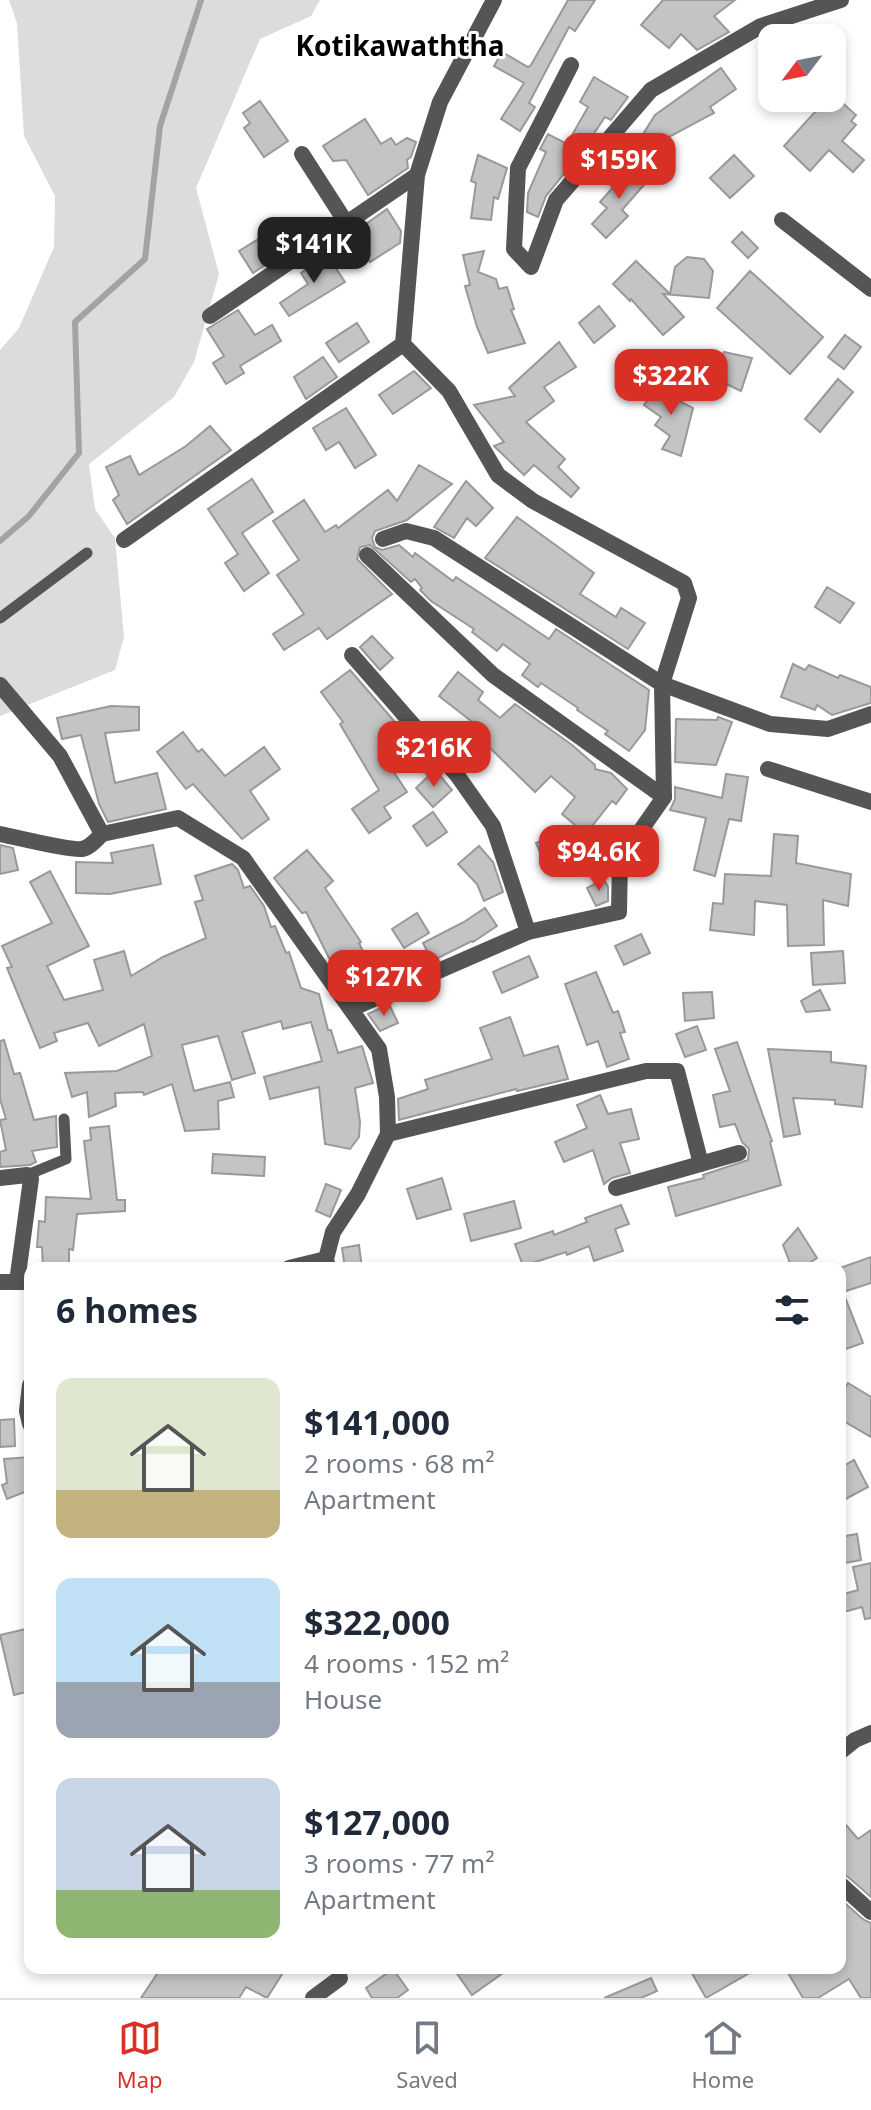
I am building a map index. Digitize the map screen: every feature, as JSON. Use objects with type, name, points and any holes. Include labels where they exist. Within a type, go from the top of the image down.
[{"type":"street","points":[[351,1009],[528,932],[619,912],[620,860],[664,797],[662,684],[689,598],[684,583],[533,501],[498,475],[449,391],[403,344],[417,175],[440,102],[494,0]]},
{"type":"street","points":[[571,65],[518,168],[514,249],[531,267],[556,200],[651,90],[761,26],[841,0]]},
{"type":"street","points":[[302,154],[347,224]]},
{"type":"street","points":[[210,316],[417,175]]},
{"type":"street","points":[[782,220],[871,289]]},
{"type":"street","points":[[124,540],[403,344]]},
{"type":"street","points":[[383,539],[406,531],[434,538],[662,684],[770,724],[828,729],[871,714]]},
{"type":"street","points":[[367,555],[493,675],[664,797]]},
{"type":"street","points":[[352,655],[457,775],[493,826],[528,932]]},
{"type":"street","points":[[0,685],[60,756],[102,834]]},
{"type":"street","points":[[768,769],[871,802]]},
{"type":"street","points":[[0,834],[70,850],[85,849],[102,834],[178,818],[243,858],[379,1049],[387,1097],[388,1134],[358,1194],[333,1232],[327,1262]]},
{"type":"street","points":[[388,1134],[646,1071],[677,1071],[701,1164]]},
{"type":"street","points":[[616,1188],[739,1153]]},
{"type":"street","points":[[0,1178],[27,1175],[31,1179],[32,1191],[16,1282]]},
{"type":"street","points":[[846,1747],[871,1733]]},
{"type":"street","points":[[846,1889],[871,1912]]},
{"type":"street","points":[[313,1998],[340,1978]]},
{"type":"lane","points":[[0,618],[87,553]]},
{"type":"lane","points":[[27,1175],[66,1159],[64,1119]]},
{"type":"shaded area","points":[[9,0],[320,0],[311,16],[260,39],[196,188],[219,274],[194,362],[174,397],[89,464],[95,509],[115,538],[124,637],[115,670],[0,716],[0,350],[19,328],[54,247],[55,196],[24,136],[17,23]]},
{"type":"building","points":[[568,0],[595,0],[575,31],[569,27],[529,103],[535,107],[520,131],[501,119],[524,83],[494,66],[502,52],[528,67],[531,65]]},
{"type":"building","points":[[663,0],[735,0],[714,16],[729,32],[697,50],[681,34],[669,48],[641,25]]},
{"type":"building","points":[[721,68],[736,89],[710,107],[714,113],[665,139],[649,158],[635,147],[655,115]]},
{"type":"building","points":[[594,77],[628,97],[611,120],[605,117],[579,156],[575,154],[567,170],[546,196],[538,217],[527,212],[528,193],[546,152],[540,149],[548,134],[567,144],[588,107],[580,102]]},
{"type":"building","points":[[260,101],[288,141],[264,157],[244,128],[250,123],[243,113]]},
{"type":"building","points":[[846,106],[856,115],[851,121],[856,125],[842,141],[864,160],[853,172],[829,150],[810,171],[784,146],[815,112],[846,112]]},
{"type":"building","points":[[365,119],[381,144],[391,138],[396,145],[407,138],[416,142],[407,160],[408,168],[368,195],[346,160],[333,161],[323,146]]},
{"type":"building","points":[[478,155],[507,168],[498,199],[494,197],[491,220],[471,218],[476,183],[471,181]]},
{"type":"building","points":[[734,155],[754,176],[730,198],[710,178]]},
{"type":"building","points":[[633,165],[649,179],[622,210],[628,216],[606,238],[592,224],[607,208],[600,202]]},
{"type":"building","points":[[387,209],[401,231],[400,243],[370,262],[352,234]]},
{"type":"building","points":[[273,230],[286,251],[253,273],[239,251]]},
{"type":"building","points":[[742,232],[758,248],[748,258],[732,242]]},
{"type":"building","points":[[484,251],[478,272],[496,279],[499,289],[507,287],[514,309],[511,310],[525,343],[488,353],[465,286],[470,285],[463,255]]},
{"type":"building","points":[[327,255],[345,282],[289,316],[280,303],[308,284],[301,273]]},
{"type":"building","points":[[687,257],[704,259],[713,271],[709,298],[663,294],[684,317],[663,335],[613,284],[636,261],[670,294],[675,267]]},
{"type":"building","points":[[750,271],[823,337],[790,374],[717,308]]},
{"type":"building","points":[[599,306],[615,326],[594,343],[579,323]]},
{"type":"building","points":[[238,310],[255,335],[272,325],[281,341],[240,366],[244,373],[226,384],[213,363],[224,356],[207,329]]},
{"type":"building","points":[[357,323],[369,342],[339,362],[326,343]]},
{"type":"building","points":[[845,335],[861,347],[844,369],[828,357]]},
{"type":"building","points":[[559,342],[576,367],[544,387],[554,401],[526,422],[565,459],[558,467],[579,488],[571,497],[534,465],[524,475],[494,446],[504,442],[474,405],[515,396],[509,388]]},
{"type":"building","points":[[724,352],[752,358],[741,391],[708,375]]},
{"type":"building","points":[[323,357],[337,377],[306,399],[294,377]]},
{"type":"building","points":[[414,371],[431,388],[393,414],[379,395]]},
{"type":"building","points":[[838,379],[853,392],[820,432],[805,419]]},
{"type":"building","points":[[660,382],[683,398],[681,402],[693,408],[681,456],[662,449],[670,436],[655,425],[661,417],[644,405]]},
{"type":"building","points":[[346,408],[376,455],[355,468],[339,442],[326,450],[313,428]]},
{"type":"building","points":[[210,426],[231,450],[127,524],[113,500],[119,495],[106,467],[130,456],[139,475],[186,446]]},
{"type":"building","points":[[419,465],[452,484],[407,520],[375,531],[372,538],[375,547],[382,550],[399,545],[413,557],[415,553],[453,581],[456,577],[549,639],[556,629],[649,690],[645,730],[629,751],[605,734],[608,731],[578,708],[541,683],[538,687],[522,675],[530,664],[503,644],[497,651],[472,632],[474,629],[431,601],[420,590],[422,588],[415,579],[411,582],[370,545],[360,547],[357,559],[392,594],[327,639],[319,628],[284,650],[273,634],[304,614],[277,575],[299,560],[273,521],[304,500],[325,532],[336,525],[338,528],[388,490],[397,501]]},
{"type":"building","points":[[252,479],[273,512],[242,533],[269,573],[244,591],[225,563],[238,554],[208,509]]},
{"type":"building","points":[[466,481],[493,508],[476,526],[467,518],[454,538],[434,527]]},
{"type":"building","points":[[517,517],[594,573],[580,594],[616,617],[621,608],[645,623],[628,649],[485,558]]},
{"type":"building","points":[[827,587],[854,603],[840,623],[815,607]]},
{"type":"building","points":[[372,636],[393,658],[380,670],[360,647]]},
{"type":"building","points":[[793,664],[805,670],[809,665],[838,678],[840,675],[871,687],[871,703],[832,715],[817,705],[815,710],[781,697]]},
{"type":"building","points":[[350,670],[407,736],[379,750],[407,792],[384,807],[391,818],[369,833],[352,809],[379,790],[340,724],[343,722],[321,692]]},
{"type":"building","points":[[458,672],[483,692],[478,700],[500,718],[515,704],[572,745],[595,765],[595,769],[611,773],[627,789],[616,804],[612,801],[574,849],[577,854],[547,868],[536,843],[575,825],[562,814],[575,797],[551,776],[535,792],[487,745],[462,764],[446,746],[475,724],[439,696]]},
{"type":"building","points":[[111,706],[139,707],[139,730],[105,733],[115,783],[157,773],[166,809],[108,822],[99,804],[81,735],[62,739],[57,718]]},
{"type":"building","points":[[718,717],[732,722],[716,765],[675,762],[676,719],[717,720]]},
{"type":"building","points":[[183,732],[198,752],[202,749],[225,776],[264,747],[280,769],[250,791],[269,819],[242,839],[193,784],[186,789],[157,752]]},
{"type":"building","points":[[435,770],[452,790],[433,807],[416,788]]},
{"type":"building","points":[[726,774],[748,777],[741,821],[729,819],[715,876],[694,870],[706,818],[670,810],[675,799],[675,787],[722,798]]},
{"type":"building","points":[[433,812],[447,832],[427,846],[413,826]]},
{"type":"building","points":[[774,834],[798,836],[796,863],[851,874],[848,906],[823,900],[824,945],[788,946],[787,905],[755,901],[754,935],[710,930],[713,903],[723,904],[725,874],[771,876]]},
{"type":"building","points":[[0,845],[13,848],[18,870],[0,874]]},
{"type":"building","points":[[153,845],[161,884],[110,894],[76,893],[76,862],[113,863],[111,853]]},
{"type":"building","points":[[479,846],[493,862],[503,892],[484,901],[477,884],[458,864]]},
{"type":"building","points":[[307,850],[333,881],[325,888],[361,942],[375,977],[350,990],[331,962],[306,912],[302,913],[274,878]]},
{"type":"building","points":[[232,864],[238,870],[244,888],[250,886],[264,906],[271,927],[275,926],[286,953],[289,952],[301,988],[319,994],[328,1030],[331,1030],[338,1053],[362,1046],[373,1083],[355,1088],[359,1137],[350,1149],[325,1144],[319,1087],[270,1099],[264,1077],[322,1061],[311,1022],[283,1029],[281,1021],[242,1032],[255,1073],[232,1080],[218,1036],[182,1045],[194,1091],[230,1082],[234,1097],[218,1101],[219,1129],[185,1131],[172,1084],[144,1095],[143,1092],[115,1093],[116,1106],[89,1117],[87,1092],[72,1097],[65,1073],[117,1071],[152,1056],[144,1024],[99,1046],[88,1023],[54,1033],[57,1041],[40,1048],[7,968],[12,967],[2,946],[52,923],[30,882],[50,871],[89,946],[47,966],[64,1000],[103,990],[94,960],[124,951],[131,976],[163,957],[206,938],[195,902],[203,900],[195,876]]},
{"type":"building","points":[[604,879],[608,887],[608,901],[596,906],[587,888]]},
{"type":"building","points":[[485,908],[497,926],[473,942],[432,961],[423,943]]},
{"type":"building","points":[[417,913],[429,933],[404,948],[392,929]]},
{"type":"building","points":[[641,934],[650,953],[624,965],[615,946]]},
{"type":"building","points":[[843,951],[845,983],[813,985],[811,953]]},
{"type":"building","points":[[529,956],[538,977],[502,993],[493,972]]},
{"type":"building","points":[[596,972],[613,1013],[618,1011],[625,1032],[620,1033],[629,1059],[607,1067],[598,1041],[587,1045],[565,984]]},
{"type":"building","points":[[820,990],[830,1010],[806,1012],[801,1001]]},
{"type":"building","points":[[712,992],[714,1018],[685,1021],[683,993]]},
{"type":"building","points":[[389,1004],[398,1023],[380,1031],[368,1014]]},
{"type":"building","points":[[510,1017],[524,1056],[558,1046],[568,1079],[516,1089],[399,1120],[398,1099],[428,1089],[425,1080],[492,1059],[480,1028]]},
{"type":"building","points":[[697,1026],[706,1050],[685,1057],[676,1034]]},
{"type":"building","points":[[4,1040],[14,1074],[20,1073],[34,1120],[56,1116],[57,1147],[32,1151],[36,1162],[30,1165],[1,1167],[0,1164],[0,1152],[6,1150],[0,1120],[6,1119],[0,1099],[0,1041]]},
{"type":"building","points":[[737,1042],[772,1141],[781,1185],[676,1216],[668,1187],[704,1178],[703,1175],[748,1160],[749,1149],[742,1142],[735,1124],[720,1127],[713,1095],[730,1091],[715,1049]]},
{"type":"building","points":[[768,1049],[831,1052],[831,1062],[866,1066],[862,1107],[835,1104],[835,1100],[793,1098],[800,1134],[784,1137]]},
{"type":"building","points":[[600,1095],[608,1114],[631,1109],[639,1139],[620,1143],[630,1173],[612,1178],[604,1184],[593,1150],[564,1162],[555,1142],[587,1128],[577,1105]]},
{"type":"building","points":[[109,1126],[117,1200],[125,1200],[125,1211],[77,1214],[69,1262],[43,1262],[42,1247],[37,1247],[39,1221],[45,1222],[46,1197],[91,1199],[84,1141],[91,1140],[90,1128]]},
{"type":"building","points":[[213,1154],[265,1157],[264,1176],[212,1173]]},
{"type":"building","points":[[442,1178],[451,1209],[417,1219],[407,1189]]},
{"type":"building","points":[[326,1184],[341,1190],[330,1217],[316,1211]]},
{"type":"building","points":[[514,1201],[521,1228],[471,1241],[464,1214]]},
{"type":"building","points":[[621,1205],[629,1224],[615,1229],[623,1251],[594,1261],[589,1246],[567,1255],[566,1252],[535,1262],[522,1262],[515,1244],[553,1231],[554,1235],[587,1222],[585,1218]]},
{"type":"building","points":[[798,1228],[817,1258],[811,1262],[790,1262],[783,1245]]},
{"type":"building","points":[[359,1245],[361,1262],[344,1262],[342,1248]]},
{"type":"building","points":[[871,1257],[871,1283],[846,1291],[846,1266]]},
{"type":"building","points":[[846,1300],[863,1343],[846,1349]]},
{"type":"building","points":[[848,1383],[871,1397],[871,1437],[846,1422]]},
{"type":"building","points":[[14,1419],[15,1446],[0,1447],[0,1420]]},
{"type":"building","points":[[24,1457],[24,1492],[7,1499],[2,1485],[7,1483],[4,1459]]},
{"type":"building","points":[[854,1460],[868,1487],[846,1499],[846,1465]]},
{"type":"building","points":[[857,1534],[861,1560],[846,1563],[846,1536]]},
{"type":"building","points":[[871,1563],[871,1618],[865,1619],[862,1607],[846,1611],[846,1593],[858,1590],[853,1567]]},
{"type":"building","points":[[24,1629],[24,1692],[14,1695],[0,1635]]},
{"type":"building","points":[[846,1825],[858,1839],[871,1830],[871,1897],[847,1876]]},
{"type":"building","points":[[846,1904],[871,1923],[871,1998],[861,1998],[849,1979],[818,1998],[803,1998],[789,1974],[846,1974]]},
{"type":"building","points":[[157,1974],[282,1974],[267,1998],[246,1987],[239,1998],[141,1998]]},
{"type":"building","points":[[386,1974],[397,1974],[408,1990],[397,1998],[372,1998],[366,1988]]},
{"type":"building","points":[[457,1974],[502,1974],[472,1995]]},
{"type":"building","points":[[692,1974],[748,1974],[706,1998]]},
{"type":"building","points":[[651,1978],[657,1991],[641,1998],[604,1998]]},
{"type":"waterway","points":[[0,541],[29,516],[79,453],[75,322],[145,259],[160,126],[201,0]]},
{"type":"district","name":"Kotikawaththa","points":[[400,45]]}]
